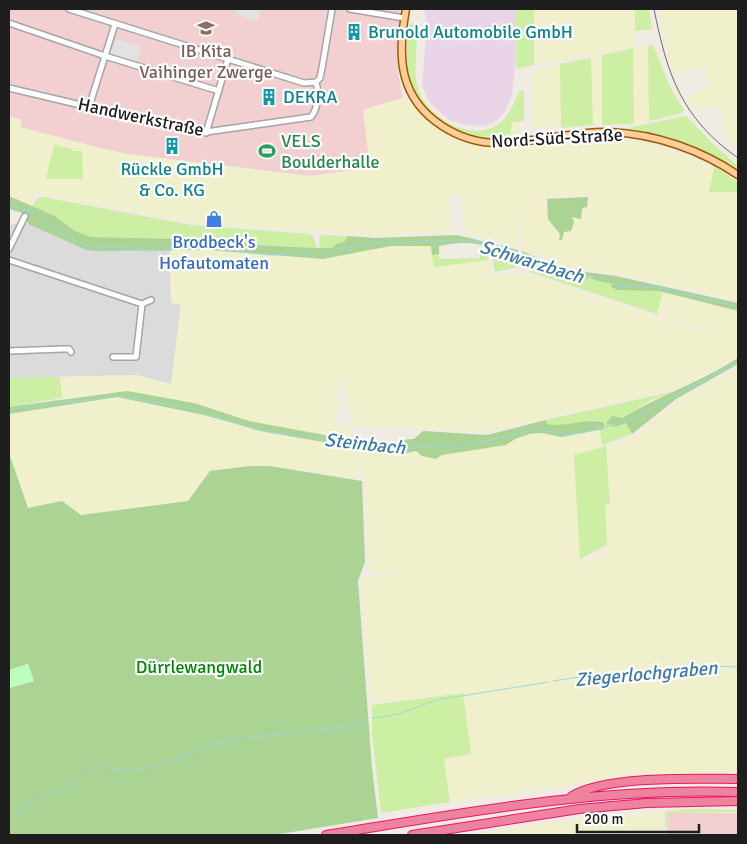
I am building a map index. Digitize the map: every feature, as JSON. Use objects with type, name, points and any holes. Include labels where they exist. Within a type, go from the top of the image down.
[{"type":"highway","points":[[570,797],[585,789],[628,783],[738,779]]},
{"type":"highway","points":[[326,835],[500,806],[570,797],[687,791],[738,792]]},
{"type":"highway","points":[[412,835],[604,806],[738,802]]},
{"type":"main road","name":"Nord-Süd-Straße","points":[[406,9],[402,49],[405,77],[416,100],[428,114],[450,131],[470,139],[490,143],[516,142],[595,132],[639,135],[689,149],[738,175]]},
{"type":"street","points":[[69,9],[304,82],[316,82]]},
{"type":"street","name":"Handwerkstraße","points":[[9,88],[199,133],[311,117],[315,112],[318,89],[316,82],[322,68],[332,9]]},
{"type":"street","points":[[350,9],[404,18]]},
{"type":"street","points":[[9,23],[105,56],[218,91]]},
{"type":"street","points":[[89,107],[115,24]]},
{"type":"street","points":[[206,133],[228,59]]},
{"type":"street","points":[[9,248],[25,216]]},
{"type":"street","points":[[9,260],[142,304],[151,300]]},
{"type":"street","points":[[113,357],[136,357],[142,304]]},
{"type":"street","points":[[9,350],[69,349],[71,352]]},
{"type":"shaded area","points":[[9,9],[405,9],[398,74],[403,98],[363,110],[371,168],[310,176],[127,154],[100,148],[19,127],[21,120],[9,116]]},
{"type":"shaded area","points":[[236,9],[261,9],[257,21],[235,14]]},
{"type":"shaded area","points":[[424,9],[515,9],[515,68],[511,100],[502,116],[494,122],[484,126],[464,125],[448,119],[430,103],[422,86],[427,27]]},
{"type":"shaded area","points":[[116,39],[141,47],[137,61],[111,54]]},
{"type":"shaded area","points":[[19,222],[28,224],[86,250],[170,250],[171,303],[181,305],[171,384],[136,375],[9,378],[9,226]]},
{"type":"shaded area","points":[[667,813],[738,813],[738,835],[668,835]]},
{"type":"green space","points":[[515,9],[534,9],[534,65],[516,69]]},
{"type":"green space","points":[[534,9],[635,9],[636,46],[534,65]]},
{"type":"green space","points":[[635,9],[649,9],[652,29],[635,31]]},
{"type":"green space","points":[[658,9],[738,9],[738,148],[725,138],[721,104],[696,110],[687,98],[692,93],[710,88],[704,67],[675,76],[667,53]]},
{"type":"green space","points":[[416,24],[418,29],[416,79],[420,94],[425,103],[442,119],[464,129],[487,130],[505,118],[520,91],[524,90],[524,121],[512,122],[510,140],[487,141],[458,133],[445,126],[423,105],[409,79],[407,64],[409,25]]},
{"type":"green space","points":[[653,45],[670,87],[684,110],[682,113],[649,121],[648,46]]},
{"type":"green space","points":[[648,46],[649,121],[634,124],[633,48]]},
{"type":"green space","points":[[633,48],[634,124],[602,125],[602,55]]},
{"type":"green space","points":[[602,55],[602,125],[593,125],[591,58]]},
{"type":"green space","points":[[591,58],[593,125],[561,128],[560,64]]},
{"type":"green space","points":[[560,64],[561,126],[532,128],[532,71]]},
{"type":"green space","points":[[403,98],[417,107],[439,128],[471,143],[498,146],[594,137],[627,138],[667,149],[714,166],[709,192],[738,192],[738,300],[617,273],[563,266],[523,249],[521,244],[519,207],[517,242],[514,245],[465,233],[462,195],[449,196],[451,232],[375,235],[207,225],[45,195],[37,191],[29,204],[9,196],[9,116],[22,120],[20,127],[127,154],[310,176],[370,168],[363,110]],"holes":[[[593,195],[588,197],[587,207],[582,208],[572,218],[564,232],[560,234],[548,219],[547,199],[527,198]]]},
{"type":"green space","points":[[686,116],[738,166],[738,169],[712,155],[685,144],[627,128]]},
{"type":"green space","points":[[521,121],[520,139],[510,140],[512,122]]},
{"type":"green space","points":[[54,145],[72,149],[72,151],[82,151],[83,179],[46,179]]},
{"type":"green space","points":[[714,166],[738,182],[738,192],[709,192]]},
{"type":"green space","points":[[9,196],[55,216],[75,231],[91,237],[180,239],[184,241],[332,248],[336,244],[344,242],[348,236],[375,238],[457,235],[518,250],[519,258],[480,244],[471,243],[439,246],[439,254],[432,255],[431,246],[391,246],[323,259],[208,250],[94,251],[86,250],[28,224],[23,213],[9,209]]},
{"type":"green space","points":[[43,197],[191,225],[309,234],[314,237],[316,248],[184,241],[180,239],[91,237],[75,231],[55,216],[32,206],[38,198]]},
{"type":"green space","points":[[588,197],[587,207],[582,208],[581,219],[572,217],[574,222],[571,231],[564,232],[562,240],[559,240],[560,234],[548,219],[547,199]]},
{"type":"green space","points":[[319,235],[348,236],[344,243],[336,244],[332,248],[320,248]]},
{"type":"green space","points":[[391,246],[431,246],[435,267],[488,260],[491,276],[523,273],[708,333],[709,331],[657,314],[663,292],[738,311],[738,358],[679,388],[483,432],[353,426],[343,378],[340,379],[335,423],[350,427],[352,440],[249,421],[194,403],[127,391],[62,398],[60,377],[136,375],[171,384],[181,305],[171,303],[170,250],[208,250],[323,259]]},
{"type":"green space","points":[[490,246],[519,258],[518,267],[495,272]]},
{"type":"green space","points":[[522,251],[563,269],[616,276],[738,303],[738,311],[659,291],[618,290],[611,287],[612,284],[594,280],[590,276],[577,281],[571,276],[522,260]]},
{"type":"green space","points":[[480,252],[486,252],[488,260],[434,267],[432,255],[439,254],[440,259],[480,258]]},
{"type":"green space","points":[[530,262],[577,281],[590,276],[612,284],[663,292],[657,314],[529,272]]},
{"type":"green space","points":[[738,358],[738,364],[676,399],[632,434],[626,423],[614,427],[611,424],[607,425],[612,416],[622,418],[724,367]]},
{"type":"green space","points":[[738,368],[738,773],[619,778],[450,802],[444,759],[471,753],[463,693],[371,703],[361,584],[365,577],[393,576],[392,574],[369,572],[365,481],[368,480],[363,479],[356,447],[396,455],[416,451],[442,455],[506,445],[515,439],[529,434],[542,433],[561,437],[600,430],[602,447],[574,455],[581,564],[607,550],[605,504],[610,503],[606,446],[634,437],[678,401]]},
{"type":"green space","points":[[60,377],[62,398],[9,407],[9,378]]},
{"type":"green space","points":[[680,390],[653,399],[611,424],[614,427],[626,423],[632,434],[602,445],[600,430],[604,429],[595,420],[559,427],[547,424],[546,420]]},
{"type":"green space","points":[[127,391],[194,403],[249,421],[352,440],[353,447],[265,432],[204,415],[117,397],[9,414],[9,407]]},
{"type":"green space","points":[[117,397],[204,415],[265,432],[353,447],[360,478],[269,466],[250,466],[210,471],[188,501],[81,515],[62,501],[28,508],[9,453],[9,414]]},
{"type":"green space","points":[[546,420],[547,424],[554,425],[597,421],[604,423],[604,429],[561,437],[542,433],[529,434],[515,439],[506,445],[442,455],[436,459],[422,456],[416,451],[396,455],[358,448],[356,441],[395,446],[400,440],[414,439],[423,431],[487,435]]},
{"type":"green space","points":[[606,446],[610,504],[605,504],[607,545],[580,559],[574,455]]},
{"type":"green space","name":"Dürrlewangwald","points":[[9,453],[28,508],[62,501],[81,515],[188,501],[210,471],[250,466],[269,466],[362,481],[365,562],[358,581],[372,768],[378,818],[274,835],[9,835],[9,688],[34,681],[28,664],[9,670]]},
{"type":"green space","points":[[28,664],[34,681],[9,688],[9,670]]},
{"type":"green space","points":[[463,693],[471,754],[444,759],[450,802],[381,813],[372,734],[372,705]]},
{"type":"green space","points":[[696,809],[738,810],[738,812],[667,813],[667,827],[665,828],[665,811]]},
{"type":"green space","points":[[663,812],[664,835],[570,835],[569,820]]},
{"type":"green space","points":[[566,820],[568,835],[471,835]]},
{"type":"waterway","name":"Schwarzbach","points":[[9,205],[35,212],[64,236],[87,246],[129,247],[148,251],[211,248],[269,255],[315,253]]},
{"type":"waterway","name":"Schwarzbach","points":[[323,252],[363,244],[460,240],[487,243],[580,279],[598,278],[620,286],[660,288],[738,306]]},
{"type":"waterway","name":"Steinbach","points":[[9,409],[121,396],[192,409],[257,430],[402,449],[474,443],[535,429],[563,434],[581,433],[609,426],[631,420],[738,362]]},
{"type":"waterway","name":"Ziegerlochgraben","points":[[553,681],[598,674],[660,674],[713,666],[738,667]]},
{"type":"waterway","name":"Ziegerlochgraben","points":[[373,718],[399,714],[436,700],[549,682]]},
{"type":"waterway","name":"Ziegerlochgraben","points":[[245,738],[368,724]]},
{"type":"waterway","name":"Ziegerlochgraben","points":[[103,766],[121,770],[138,770],[172,761],[224,741],[241,738]]},
{"type":"waterway","name":"Ziegerlochgraben","points":[[9,811],[19,812],[23,805],[71,786],[85,772],[96,766]]},
{"type":"tram line","points":[[654,9],[665,54],[679,93],[703,127],[738,158]]},
{"type":"place","name":"IB Kita Vaihinger Zwerge","points":[[206,28]]},
{"type":"place","name":"Brunold Automobile GmbH","points":[[354,32]]},
{"type":"place","name":"DEKRA","points":[[269,97]]},
{"type":"place","name":"Rückle GmbH & Co. KG","points":[[172,146]]},
{"type":"place","name":"VELS Boulderhalle","points":[[267,151]]},
{"type":"place","name":"Brodbeck's Hofautomaten","points":[[214,219]]}]
